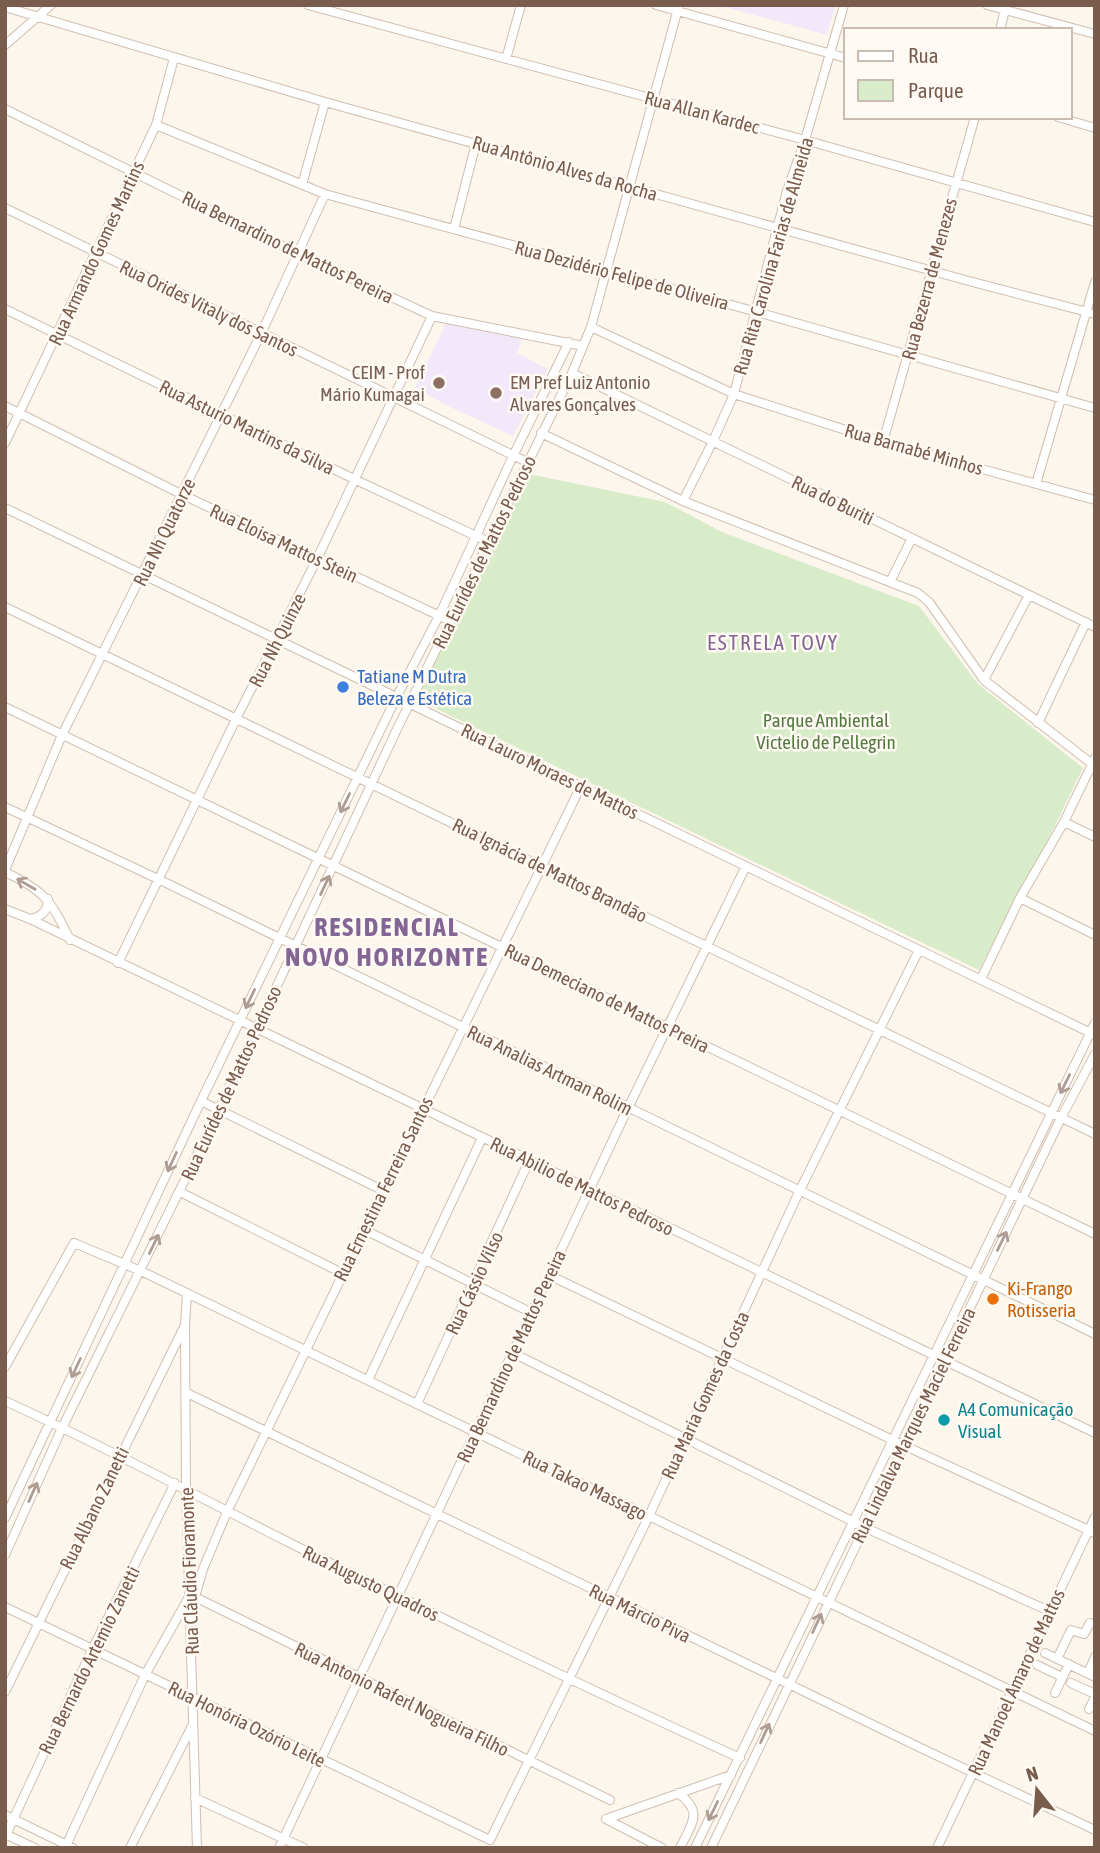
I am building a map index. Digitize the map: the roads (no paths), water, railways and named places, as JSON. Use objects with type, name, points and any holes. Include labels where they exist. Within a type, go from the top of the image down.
[{"type":"street","points":[[5,45],[51,5]]},
{"type":"street","name":"Rua Allan Kardec","points":[[309,5],[654,98],[1095,222]]},
{"type":"street","points":[[352,17],[355,5]]},
{"type":"street","points":[[506,59],[521,5]]},
{"type":"street","points":[[656,5],[678,8],[844,57]]},
{"type":"street","name":"Rua Rita Carolina Farias de Almeida","points":[[683,501],[733,394],[757,312],[777,228],[844,5]]},
{"type":"street","points":[[987,5],[1095,34]]},
{"type":"street","name":"Rua Antônio Alves da Rocha","points":[[5,7],[325,102],[1091,312]]},
{"type":"street","name":"Rua Eurídes de Mattos Pedroso","points":[[5,1555],[62,1428],[180,1192],[410,704],[572,373],[591,327],[678,8]]},
{"type":"street","points":[[1001,28],[1006,8]]},
{"type":"street","name":"Rua Armando Gomes Martins","points":[[5,443],[156,124],[174,58]]},
{"type":"street","points":[[302,185],[325,102]]},
{"type":"street","name":"Rua Bernardino de Mattos Pereira","points":[[5,109],[297,253],[432,316],[583,346]]},
{"type":"street","name":"Rua Bezerra de Menezes","points":[[883,442],[974,119]]},
{"type":"street","points":[[1065,119],[1095,128]]},
{"type":"street","name":"Rua Dezidério Felipe de Oliveira","points":[[156,124],[325,194],[1095,408]]},
{"type":"street","points":[[454,229],[476,143]]},
{"type":"street","name":"Rua Nh Quatorze","points":[[5,871],[62,735],[183,495],[325,194]]},
{"type":"street","name":"Rua Orides Vitaly dos Santos","points":[[5,208],[527,462]]},
{"type":"street","points":[[1036,484],[1091,312],[1095,282]]},
{"type":"street","name":"Rua Asturio Martins da Silva","points":[[5,309],[489,542]]},
{"type":"street","name":"Rua Nh Quinze","points":[[118,963],[356,480],[392,397],[432,316]]},
{"type":"street","name":"Rua Barnabé Minhos","points":[[591,327],[733,394],[883,442],[1095,500]]},
{"type":"street","name":"Rua Eurídes de Mattos Pedroso","points":[[5,1518],[239,1021],[396,698],[439,616],[569,342]]},
{"type":"street","name":"Rua do Buriti","points":[[572,373],[1095,626]]},
{"type":"street","name":"Rua Eloisa Mattos Stein","points":[[5,406],[183,495],[451,621]]},
{"type":"street","points":[[541,433],[683,501],[918,593],[929,602],[984,680],[1038,723],[1093,761],[1064,822],[1020,898],[981,979]]},
{"type":"street","name":"Rua Lauro Moraes de Mattos","points":[[5,508],[1092,1034]]},
{"type":"street","points":[[890,582],[912,538]]},
{"type":"street","points":[[984,680],[1028,595]]},
{"type":"street","name":"Rua Ignácia de Mattos Brandão","points":[[5,607],[1095,1134]]},
{"type":"street","points":[[1038,723],[1086,622]]},
{"type":"street","name":"Rua Demeciano de Mattos Preira","points":[[5,708],[1095,1234]]},
{"type":"street","name":"Rua Ernestina Ferreira Santos","points":[[192,1596],[227,1512],[304,1350],[580,786]]},
{"type":"street","name":"Rua Analias Artman Rolim","points":[[5,807],[1095,1334]]},
{"type":"street","points":[[1064,822],[1095,837]]},
{"type":"street","name":"Rua Bernardino de Mattos Pereira","points":[[279,1848],[628,1108],[746,866]]},
{"type":"street","points":[[5,871],[48,898],[70,940]]},
{"type":"street","points":[[30,919],[36,918],[44,911],[48,898]]},
{"type":"street","points":[[1020,898],[1095,934]]},
{"type":"street","name":"Rua Abilio de Mattos Pedroso","points":[[5,910],[30,919],[1095,1433]]},
{"type":"street","name":"Rua Maria Gomes da Costa","points":[[490,1840],[649,1516],[799,1192],[919,950]]},
{"type":"street","points":[[695,1848],[1095,1023]]},
{"type":"street","name":"Rua Lindalva Marques Maciel Ferreira","points":[[711,1848],[983,1280],[1025,1201],[1061,1118],[1095,1054]]},
{"type":"street","points":[[201,1101],[382,1190]]},
{"type":"street","points":[[368,1380],[482,1138]]},
{"type":"street","name":"Rua Cássio Vilso","points":[[417,1404],[529,1161]]},
{"type":"street","points":[[180,1192],[342,1273]]},
{"type":"street","points":[[363,1229],[532,1312]]},
{"type":"street","name":"Rua Takao Massago","points":[[5,1367],[74,1243],[141,1271],[1095,1731]]},
{"type":"street","points":[[549,1276],[894,1441],[1092,1532]]},
{"type":"street","name":"Rua Cláudio Fioramonte","points":[[187,1294],[186,1488],[192,1596],[197,1848]]},
{"type":"street","name":"Rua Albano Zanetti","points":[[5,1692],[185,1325]]},
{"type":"street","points":[[513,1353],[864,1527],[1049,1611]]},
{"type":"street","name":"Rua Márcio Piva","points":[[187,1393],[1095,1830]]},
{"type":"street","name":"Rua Augusto Quadros","points":[[5,1401],[121,1455],[227,1512],[568,1680],[740,1758]]},
{"type":"street","name":"Rua Bernardo Artemio Zanetti","points":[[6,1835],[9,1817],[175,1483]]},
{"type":"street","name":"Rua Manoel Amaro de Mattos","points":[[937,1848],[1049,1611],[1092,1532],[1095,1517]]},
{"type":"street","points":[[9,1817],[68,1847],[145,1675],[192,1596]]},
{"type":"street","name":"Rua Antonio Raferl Nogueira Filho","points":[[192,1596],[610,1800]]},
{"type":"street","name":"Rua Honória Ozório Leite","points":[[5,1607],[490,1840]]},
{"type":"street","points":[[1057,1659],[1071,1630],[1084,1634],[1090,1623]]},
{"type":"street","points":[[1045,1653],[1091,1675],[1095,1657]]},
{"type":"street","points":[[1055,1693],[1069,1664]]},
{"type":"street","points":[[1037,1665],[1062,1677]]},
{"type":"street","points":[[1071,1683],[1095,1696],[1089,1709]]},
{"type":"street","points":[[130,1848],[193,1724]]},
{"type":"street","points":[[662,1848],[606,1819],[731,1775]]},
{"type":"street","points":[[689,1801],[707,1784]]},
{"type":"street","points":[[726,1785],[738,1790]]},
{"type":"street","points":[[678,1793],[689,1801],[694,1809],[694,1818],[680,1848]]},
{"type":"street","points":[[195,1798],[304,1848]]},
{"type":"street","points":[[6,1835],[35,1848]]},
{"type":"place","name":"CEIM - Prof Mário Kumagai","points":[[439,383]]},
{"type":"place","name":"EM Pref Luiz Antonio Alvares Gonçalves","points":[[496,393]]},
{"type":"place","name":"Tatiane M Dutra Beleza e Estética","points":[[343,687]]},
{"type":"place","name":"Ki-Frango Rotisseria","points":[[993,1299]]},
{"type":"place","name":"A4 Comunicação Visual","points":[[944,1420]]},
{"type":"district","name":"ESTRELA TOVY","points":[[773,642]]},
{"type":"district","name":"RESIDENCIAL NOVO HORIZONTE","points":[[387,942]]},
{"type":"park label","name":"Parque Ambiental Victelio de Pellegrin","points":[[826,731]]}]
